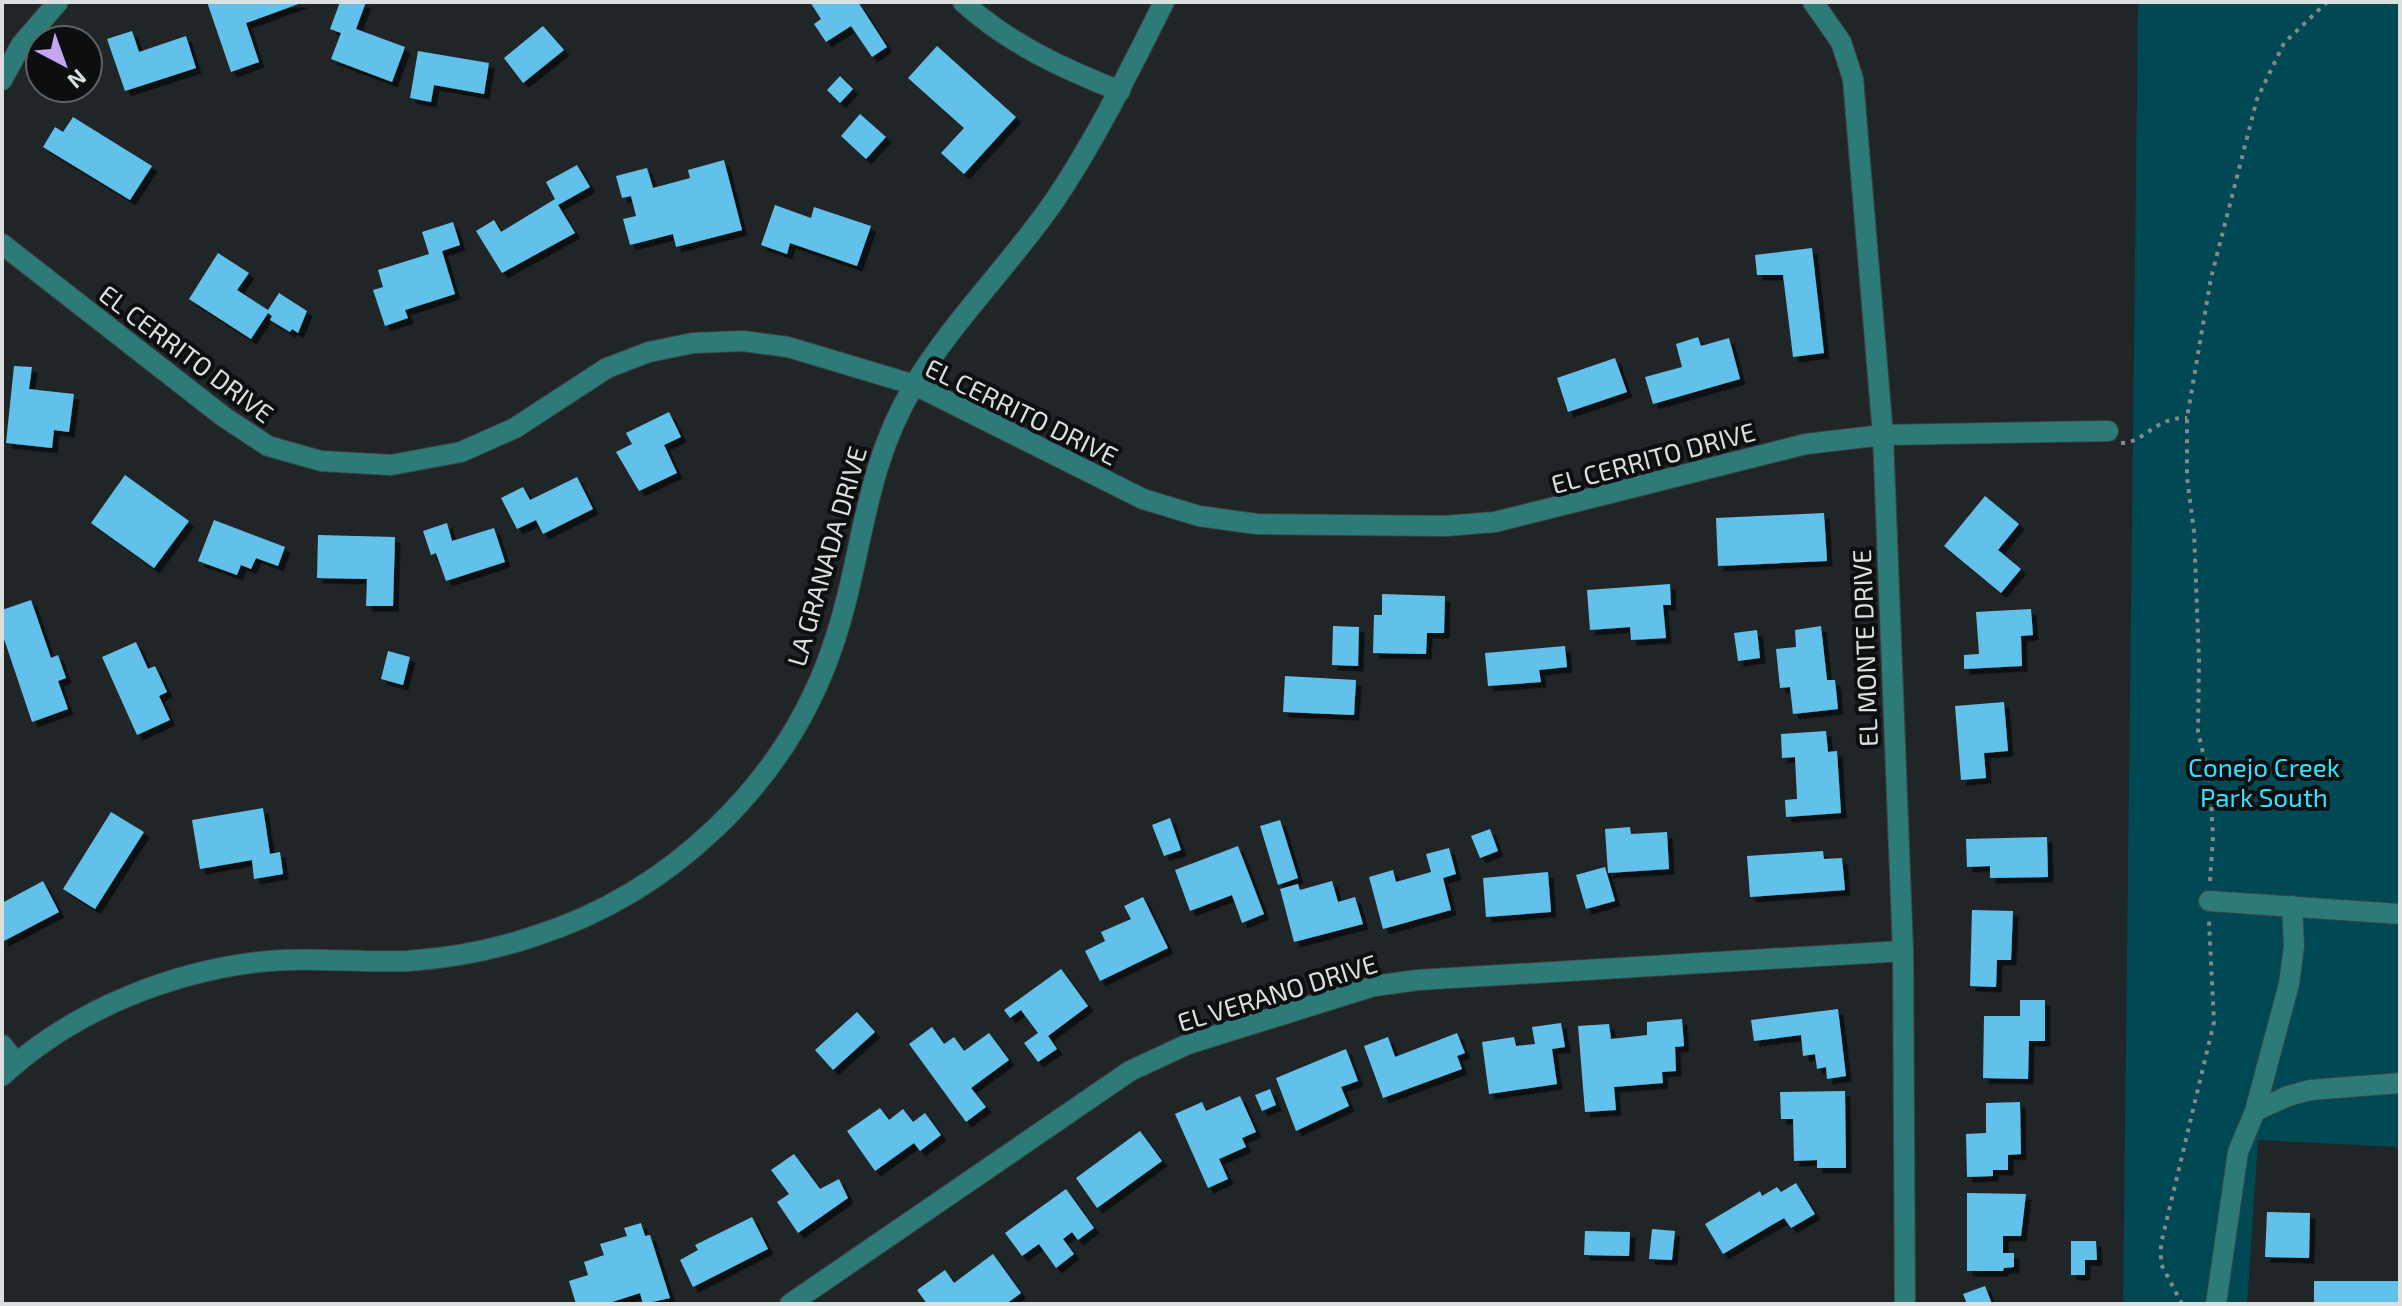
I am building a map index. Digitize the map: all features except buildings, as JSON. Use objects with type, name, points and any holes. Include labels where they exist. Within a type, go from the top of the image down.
[{"type":"street","points":[[2,80],[21,45],[58,2]]},
{"type":"street","points":[[963,2],[1019,45],[1120,91]]},
{"type":"street","name":"LA GRANADA DRIVE","points":[[9,1070],[86,1017],[172,980],[268,961],[405,961],[489,949],[580,919],[666,870],[706,839],[776,757],[807,707],[832,650],[871,480],[887,435],[915,385],[1054,201],[1120,91],[1164,2]]},
{"type":"street","name":"EL MONTE DRIVE","points":[[1813,2],[1841,42],[1853,79],[1860,124],[1883,435],[1903,951],[1905,1304]]},
{"type":"street","name":"EL CERRITO DRIVE","points":[[2,244],[224,417],[268,446],[321,461],[391,465],[461,452],[515,428],[607,368],[649,352],[693,343],[743,341],[788,347],[915,385],[1143,499],[1199,516],[1257,524],[1445,526],[1495,522],[1806,444],[1883,435],[2108,431]]},
{"type":"street","points":[[2209,901],[2400,914]]},
{"type":"street","points":[[2216,1304],[2238,1152],[2255,1111],[2289,984],[2294,946],[2292,906]]},
{"type":"street","name":"EL VERANO DRIVE","points":[[790,1304],[1130,1071],[1188,1044],[1332,997],[1418,980],[1903,951]]},
{"type":"street","points":[[2,1045],[9,1070]]},
{"type":"street","points":[[2255,1111],[2310,1090],[2400,1083]]},
{"type":"path","points":[[2182,1304],[2161,1264],[2161,1244],[2214,1022],[2209,901],[2213,837],[2210,782],[2198,732],[2199,661],[2194,532],[2187,477],[2187,418],[2211,278],[2257,99],[2284,43],[2327,2]]},
{"type":"path","points":[[2108,431],[2120,443],[2131,443],[2161,421],[2187,418]]},
{"type":"green space","name":"Conejo Creek Park South","points":[[2138,2],[2400,2],[2400,1147],[2258,1140],[2247,1304],[2123,1304]]}]
